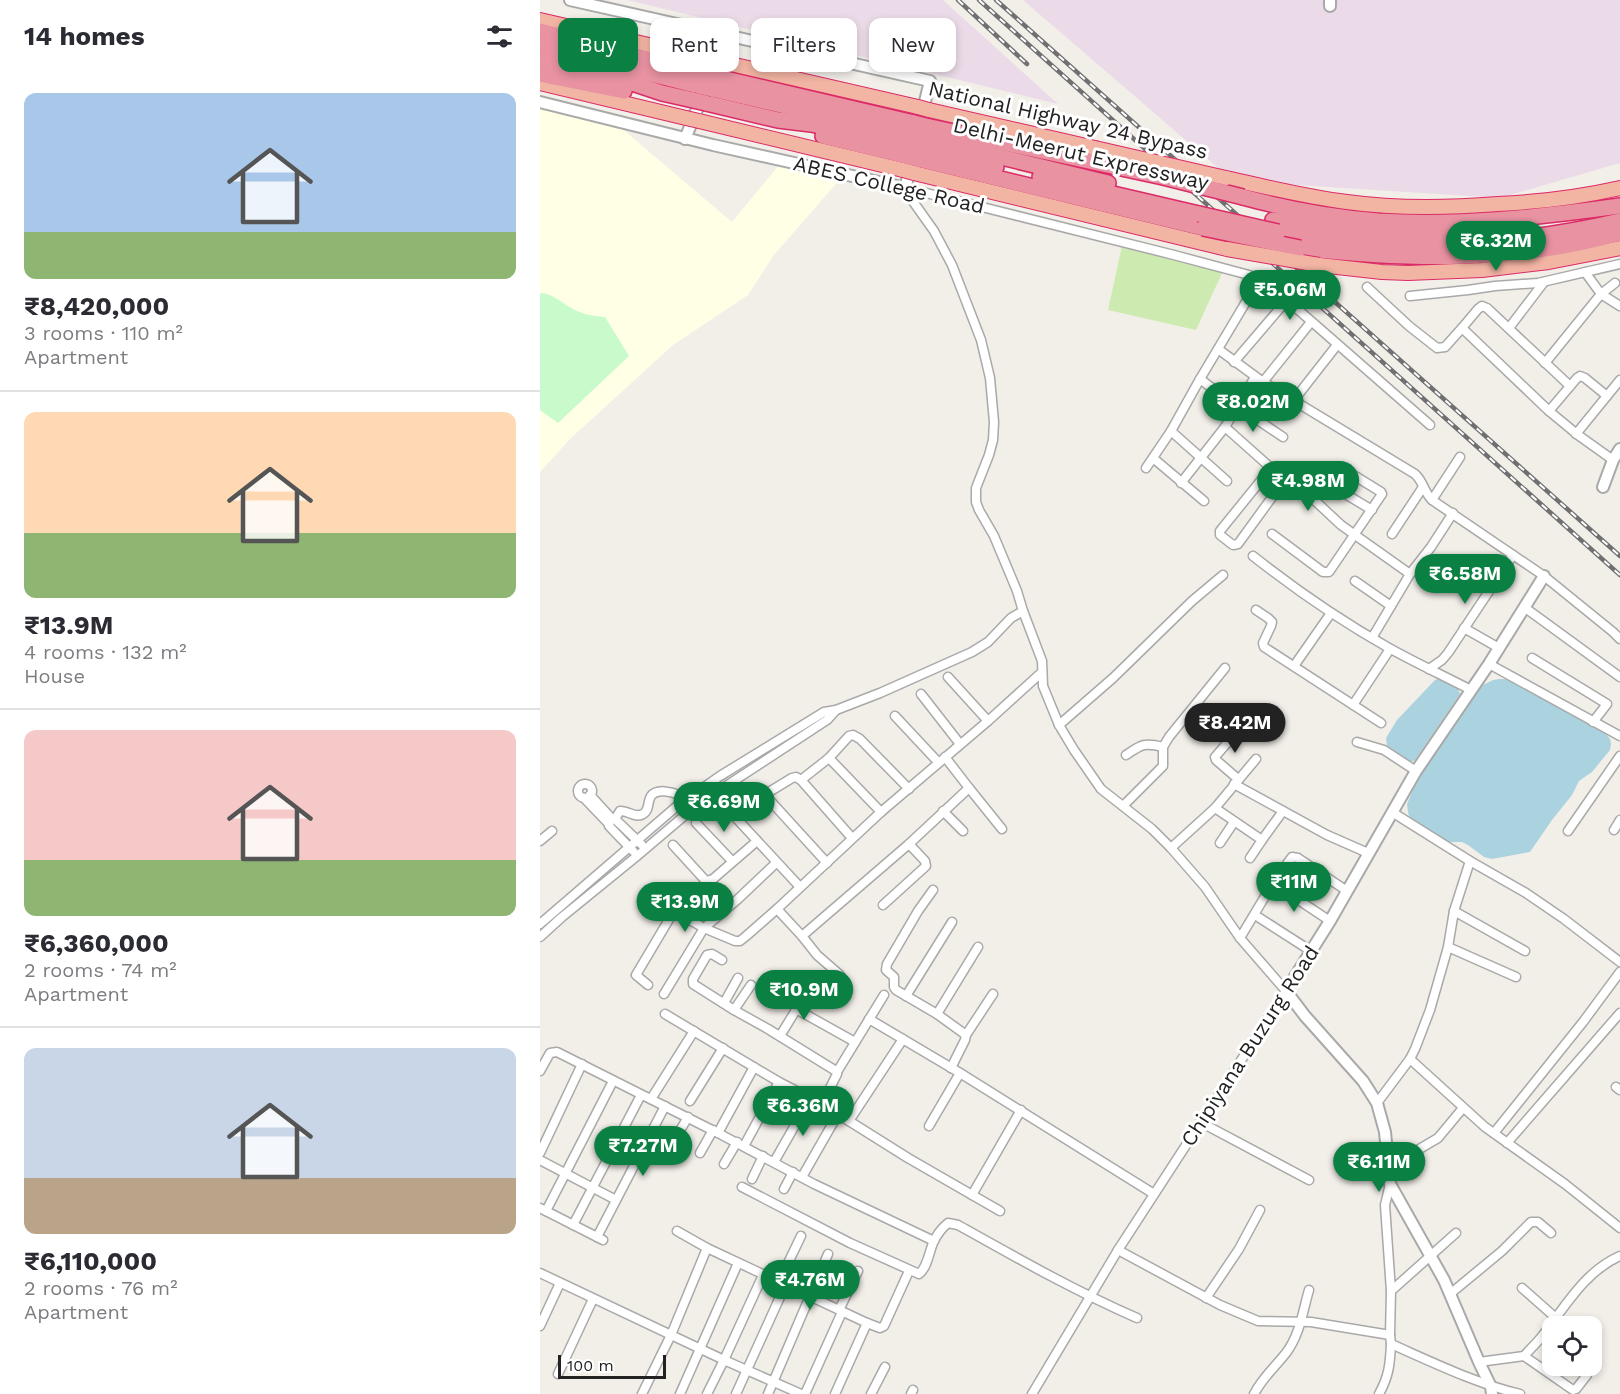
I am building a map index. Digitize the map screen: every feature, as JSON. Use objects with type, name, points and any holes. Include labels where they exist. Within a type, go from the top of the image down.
[{"type":"highway","name":"National Highway 24 Bypass","points":[[540,20],[711,74],[924,109],[1297,194],[1375,205],[1445,207],[1526,202],[1593,194],[1614,189]]},
{"type":"highway","points":[[540,31],[650,60]]},
{"type":"highway","name":"Delhi-Meerut Expressway","points":[[540,46],[558,51]]},
{"type":"highway","name":"Delhi-Meerut Expressway","points":[[540,61],[700,102],[914,147],[1200,216],[1275,226],[1449,233],[1517,229],[1583,220],[1615,222]]},
{"type":"highway","name":"Delhi-Meerut Expressway","points":[[638,63],[711,74],[914,147]]},
{"type":"highway","points":[[701,72],[711,74]]},
{"type":"highway","points":[[541,81],[642,95],[662,93]]},
{"type":"highway","points":[[541,81],[693,120],[1163,177],[1281,207],[1320,214],[1409,222],[1504,220],[1615,222]]},
{"type":"highway","points":[[914,147],[1200,216],[1300,248],[1366,255],[1471,257],[1576,243],[1615,222]]},
{"type":"highway","points":[[914,147],[1227,249],[1319,265],[1382,272],[1482,270],[1550,262],[1615,222]]},
{"type":"street","points":[[570,0],[653,18]]},
{"type":"street","points":[[739,37],[930,81],[906,188],[907,193],[934,231],[952,265],[981,340],[990,378],[994,422],[993,440],[976,488],[976,502],[1007,565],[1042,661],[1043,686],[1059,726],[1090,775],[1101,789],[1152,829],[1205,886],[1240,938],[1363,1081],[1377,1103],[1385,1132],[1389,1167],[1390,1184],[1385,1205],[1391,1291],[1390,1366],[1379,1394]]},
{"type":"street","points":[[685,139],[711,72]]},
{"type":"street","name":"ABES College Road","points":[[540,102],[685,139],[906,188],[1249,275],[1287,300],[1430,425]]},
{"type":"street","points":[[1410,296],[1544,282],[1620,264]]},
{"type":"street","points":[[1585,272],[1601,294],[1620,306]]},
{"type":"street","points":[[1146,468],[1170,432],[1259,280]]},
{"type":"street","points":[[1509,328],[1544,282]]},
{"type":"street","points":[[1545,363],[1601,294],[1615,283]]},
{"type":"street","points":[[1367,287],[1409,326],[1437,348],[1445,347],[1478,309],[1482,306],[1487,308],[1570,386]]},
{"type":"street","points":[[1234,362],[1287,300]]},
{"type":"street","points":[[1181,483],[1225,427],[1237,406],[1311,322]]},
{"type":"street","points":[[1462,328],[1549,411],[1576,434],[1613,460]]},
{"type":"street","points":[[1294,400],[1337,345]]},
{"type":"street","points":[[1218,349],[1259,379],[1415,474],[1432,500],[1544,576],[1620,639]]},
{"type":"street","points":[[1549,411],[1580,376],[1607,396]]},
{"type":"street","points":[[1200,379],[1220,394]]},
{"type":"street","points":[[1576,434],[1620,380]]},
{"type":"street","points":[[1237,406],[1283,437]]},
{"type":"street","points":[[1225,427],[1271,468],[1311,497],[1341,525],[1410,574]]},
{"type":"street","points":[[1170,432],[1227,481]]},
{"type":"street","points":[[1603,487],[1613,460],[1620,449]]},
{"type":"street","points":[[1432,500],[1460,457]]},
{"type":"street","points":[[1153,458],[1204,501]]},
{"type":"street","points":[[1271,468],[1220,531],[1220,535],[1233,545],[1238,544],[1286,478]]},
{"type":"street","points":[[1311,497],[1330,474]]},
{"type":"street","points":[[1272,534],[1325,573],[1330,571],[1382,496],[1382,493],[1355,476]]},
{"type":"street","points":[[1392,534],[1423,487]]},
{"type":"street","points":[[1342,492],[1372,510]]},
{"type":"street","points":[[1372,638],[1410,574],[1453,513]]},
{"type":"street","points":[[1429,669],[1444,658],[1513,555]]},
{"type":"street","points":[[1253,556],[1331,613],[1390,649],[1471,690]]},
{"type":"street","points":[[1059,726],[1113,678],[1192,600],[1223,575]]},
{"type":"street","name":"Chipiyana Buzurg Road","points":[[1032,1394],[1055,1359],[1118,1250],[1330,921],[1416,771],[1489,664],[1544,576]]},
{"type":"street","points":[[1355,581],[1391,606]]},
{"type":"street","points":[[1524,607],[1620,677]]},
{"type":"street","points":[[541,930],[677,807],[720,776],[824,712],[836,710],[880,693],[972,652],[988,642],[1011,618],[1023,610]]},
{"type":"street","points":[[1256,610],[1272,622],[1263,646],[1381,723]]},
{"type":"street","points":[[1294,666],[1331,613]]},
{"type":"street","points":[[1464,628],[1499,648]]},
{"type":"street","points":[[1353,705],[1390,649]]},
{"type":"street","points":[[1532,658],[1607,704],[1593,722]]},
{"type":"street","points":[[1489,664],[1620,736]]},
{"type":"street","points":[[1123,806],[1163,766],[1163,747],[1169,737],[1225,668]]},
{"type":"street","points":[[648,985],[636,975],[674,911],[704,927],[735,941],[740,941],[881,812],[1042,672]]},
{"type":"street","points":[[948,677],[987,721]]},
{"type":"street","points":[[921,694],[960,744]]},
{"type":"street","points":[[541,930],[562,917],[697,805],[827,720],[836,710]]},
{"type":"street","points":[[895,716],[969,788],[1002,829]]},
{"type":"street","points":[[1240,728],[1215,757],[1236,782],[1327,835],[1368,853]]},
{"type":"street","points":[[801,780],[829,758],[849,736],[853,735],[909,789]]},
{"type":"street","points":[[1357,742],[1384,750],[1416,771]]},
{"type":"street","points":[[1126,755],[1143,744],[1163,747]]},
{"type":"street","points":[[1568,831],[1620,756]]},
{"type":"street","points":[[829,758],[881,812]]},
{"type":"street","points":[[1171,848],[1215,808],[1256,759]]},
{"type":"street","points":[[733,814],[796,777],[852,838]]},
{"type":"street","points":[[802,936],[909,844],[969,788]]},
{"type":"street","points":[[638,856],[609,826],[612,821],[620,811],[625,810],[634,815],[644,813],[654,793],[666,792],[679,795]]},
{"type":"street","points":[[765,795],[827,863]]},
{"type":"street","points":[[587,797],[645,849]]},
{"type":"street","points":[[724,805],[800,887]]},
{"type":"street","points":[[1215,808],[1262,840]]},
{"type":"street","points":[[943,811],[963,831]]},
{"type":"street","points":[[1250,858],[1283,811]]},
{"type":"street","points":[[1392,812],[1526,893],[1620,962]]},
{"type":"street","points":[[1614,830],[1620,820]]},
{"type":"street","points":[[1220,843],[1234,822]]},
{"type":"street","points":[[696,823],[732,861]]},
{"type":"street","points":[[540,841],[552,831]]},
{"type":"street","points":[[673,845],[707,881],[713,879],[757,841]]},
{"type":"street","points":[[883,905],[926,866],[926,863],[909,844]]},
{"type":"street","points":[[1240,938],[1273,883],[1289,859],[1294,856],[1347,891]]},
{"type":"street","points":[[1377,1103],[1410,1059],[1430,1010],[1448,947],[1454,911],[1470,861]]},
{"type":"street","points":[[664,994],[704,927],[776,863]]},
{"type":"street","points":[[1273,883],[1330,921]]},
{"type":"street","points":[[933,890],[918,911],[886,970],[894,978],[894,989],[937,1014],[966,1035]]},
{"type":"street","points":[[777,909],[817,955],[840,975]]},
{"type":"street","points":[[1454,911],[1525,951]]},
{"type":"street","points":[[1255,915],[1311,951]]},
{"type":"street","points":[[906,996],[952,922]]},
{"type":"street","points":[[937,1014],[978,947]]},
{"type":"street","points":[[1448,947],[1516,977]]},
{"type":"street","points":[[722,960],[709,954],[693,979],[694,986],[837,1072]]},
{"type":"street","points":[[1494,1133],[1620,972]]},
{"type":"street","points":[[724,1004],[738,978]]},
{"type":"street","points":[[734,1010],[751,985]]},
{"type":"street","points":[[780,1036],[807,992]]},
{"type":"street","points":[[951,1068],[966,1035],[993,994]]},
{"type":"street","points":[[822,1104],[837,1072],[884,995]]},
{"type":"street","points":[[788,999],[797,1007],[855,1042]]},
{"type":"street","points":[[1507,1143],[1620,1012]]},
{"type":"street","points":[[665,1014],[779,1082],[822,1104],[1000,1211]]},
{"type":"street","points":[[869,1019],[1021,1110],[1154,1194]]},
{"type":"street","points":[[651,1099],[694,1031]]},
{"type":"street","points":[[849,1121],[903,1039]]},
{"type":"street","points":[[690,1101],[723,1048]]},
{"type":"street","points":[[540,1071],[552,1052],[556,1052],[934,1241]]},
{"type":"street","points":[[1410,1059],[1494,1133],[1620,1228]]},
{"type":"street","points":[[540,1153],[582,1064]]},
{"type":"street","points":[[700,1153],[716,1131],[754,1067]]},
{"type":"street","points":[[929,1126],[960,1073]]},
{"type":"street","points":[[613,1081],[565,1173],[543,1209],[600,1239],[616,1200],[665,1106]]},
{"type":"street","points":[[724,1164],[740,1144],[779,1082]]},
{"type":"street","points":[[573,1225],[641,1095]]},
{"type":"street","points":[[774,1162],[810,1099]]},
{"type":"street","points":[[1389,1167],[1437,1138],[1463,1108]]},
{"type":"street","points":[[972,1195],[1021,1110]]},
{"type":"street","points":[[802,1177],[838,1114]]},
{"type":"street","points":[[675,1139],[688,1117]]},
{"type":"street","points":[[1200,1122],[1309,1180]]},
{"type":"street","points":[[752,1179],[763,1156]]},
{"type":"street","points":[[540,1160],[616,1200]]},
{"type":"street","points":[[784,1189],[793,1172]]},
{"type":"street","points":[[1390,1184],[1450,1294],[1492,1390]]},
{"type":"street","points":[[742,1187],[815,1226],[909,1271],[921,1274],[934,1241],[948,1223],[958,1224],[1037,1269],[1137,1318]]},
{"type":"street","points":[[1206,1298],[1239,1249],[1260,1210]]},
{"type":"street","points":[[1450,1294],[1502,1251],[1531,1222],[1538,1222],[1551,1233]]},
{"type":"street","points":[[677,1231],[763,1275],[880,1328],[883,1327],[909,1271]]},
{"type":"street","points":[[1391,1291],[1456,1233]]},
{"type":"street","points":[[736,1394],[801,1236]]},
{"type":"street","points":[[642,1394],[671,1335],[707,1248]]},
{"type":"street","points":[[1118,1250],[1206,1298],[1258,1321],[1311,1322],[1390,1339],[1445,1369],[1492,1390],[1520,1394]]},
{"type":"street","points":[[768,1394],[808,1296],[828,1254]]},
{"type":"street","points":[[1556,1316],[1589,1278],[1620,1256]]},
{"type":"street","points":[[680,1394],[738,1263]]},
{"type":"street","points":[[540,1273],[724,1360],[803,1394],[858,1271]]},
{"type":"street","points":[[707,1394],[763,1275]]},
{"type":"street","points":[[540,1326],[560,1282]]},
{"type":"street","points":[[1522,1288],[1554,1316]]},
{"type":"street","points":[[1254,1394],[1266,1374],[1287,1352],[1300,1323],[1309,1290]]},
{"type":"street","points":[[558,1374],[593,1299]]},
{"type":"street","points":[[835,1394],[867,1323]]},
{"type":"street","points":[[1479,1362],[1524,1356],[1542,1337]]},
{"type":"street","points":[[1524,1356],[1542,1368]]},
{"type":"street","points":[[871,1394],[885,1366]]},
{"type":"street","points":[[1553,1376],[1573,1390],[1586,1376]]},
{"type":"shaded area","points":[[627,0],[943,0],[1058,104],[925,72],[956,72],[956,18],[869,18],[869,58],[857,55],[857,18],[751,18],[751,30],[739,27],[739,18],[702,18]]},
{"type":"shaded area","points":[[1023,0],[1620,0],[1620,163],[1500,198],[1296,185],[1225,174]]},
{"type":"shaded area","points":[[540,109],[619,129],[620,127],[732,222],[780,164],[841,178],[774,255],[748,295],[673,345],[570,439],[540,472]]},
{"type":"green space","points":[[1122,246],[1213,267],[1212,270],[1222,273],[1196,330],[1108,310]]},
{"type":"green space","points":[[540,293],[554,297],[582,313],[605,317],[629,356],[558,423],[540,410]]},
{"type":"water","points":[[1438,679],[1458,689],[1460,694],[1415,760],[1411,762],[1387,746],[1386,738],[1397,720]]},
{"type":"water","points":[[1499,679],[1517,684],[1603,732],[1610,739],[1611,744],[1610,750],[1592,772],[1579,781],[1572,795],[1530,852],[1492,859],[1484,857],[1462,842],[1449,842],[1418,825],[1409,816],[1407,804],[1428,762],[1463,708],[1483,685]]},
{"type":"railway","points":[[958,0],[1027,64]]},
{"type":"railway","points":[[979,0],[1620,575]]},
{"type":"railway","points":[[996,0],[1620,556]]}]
